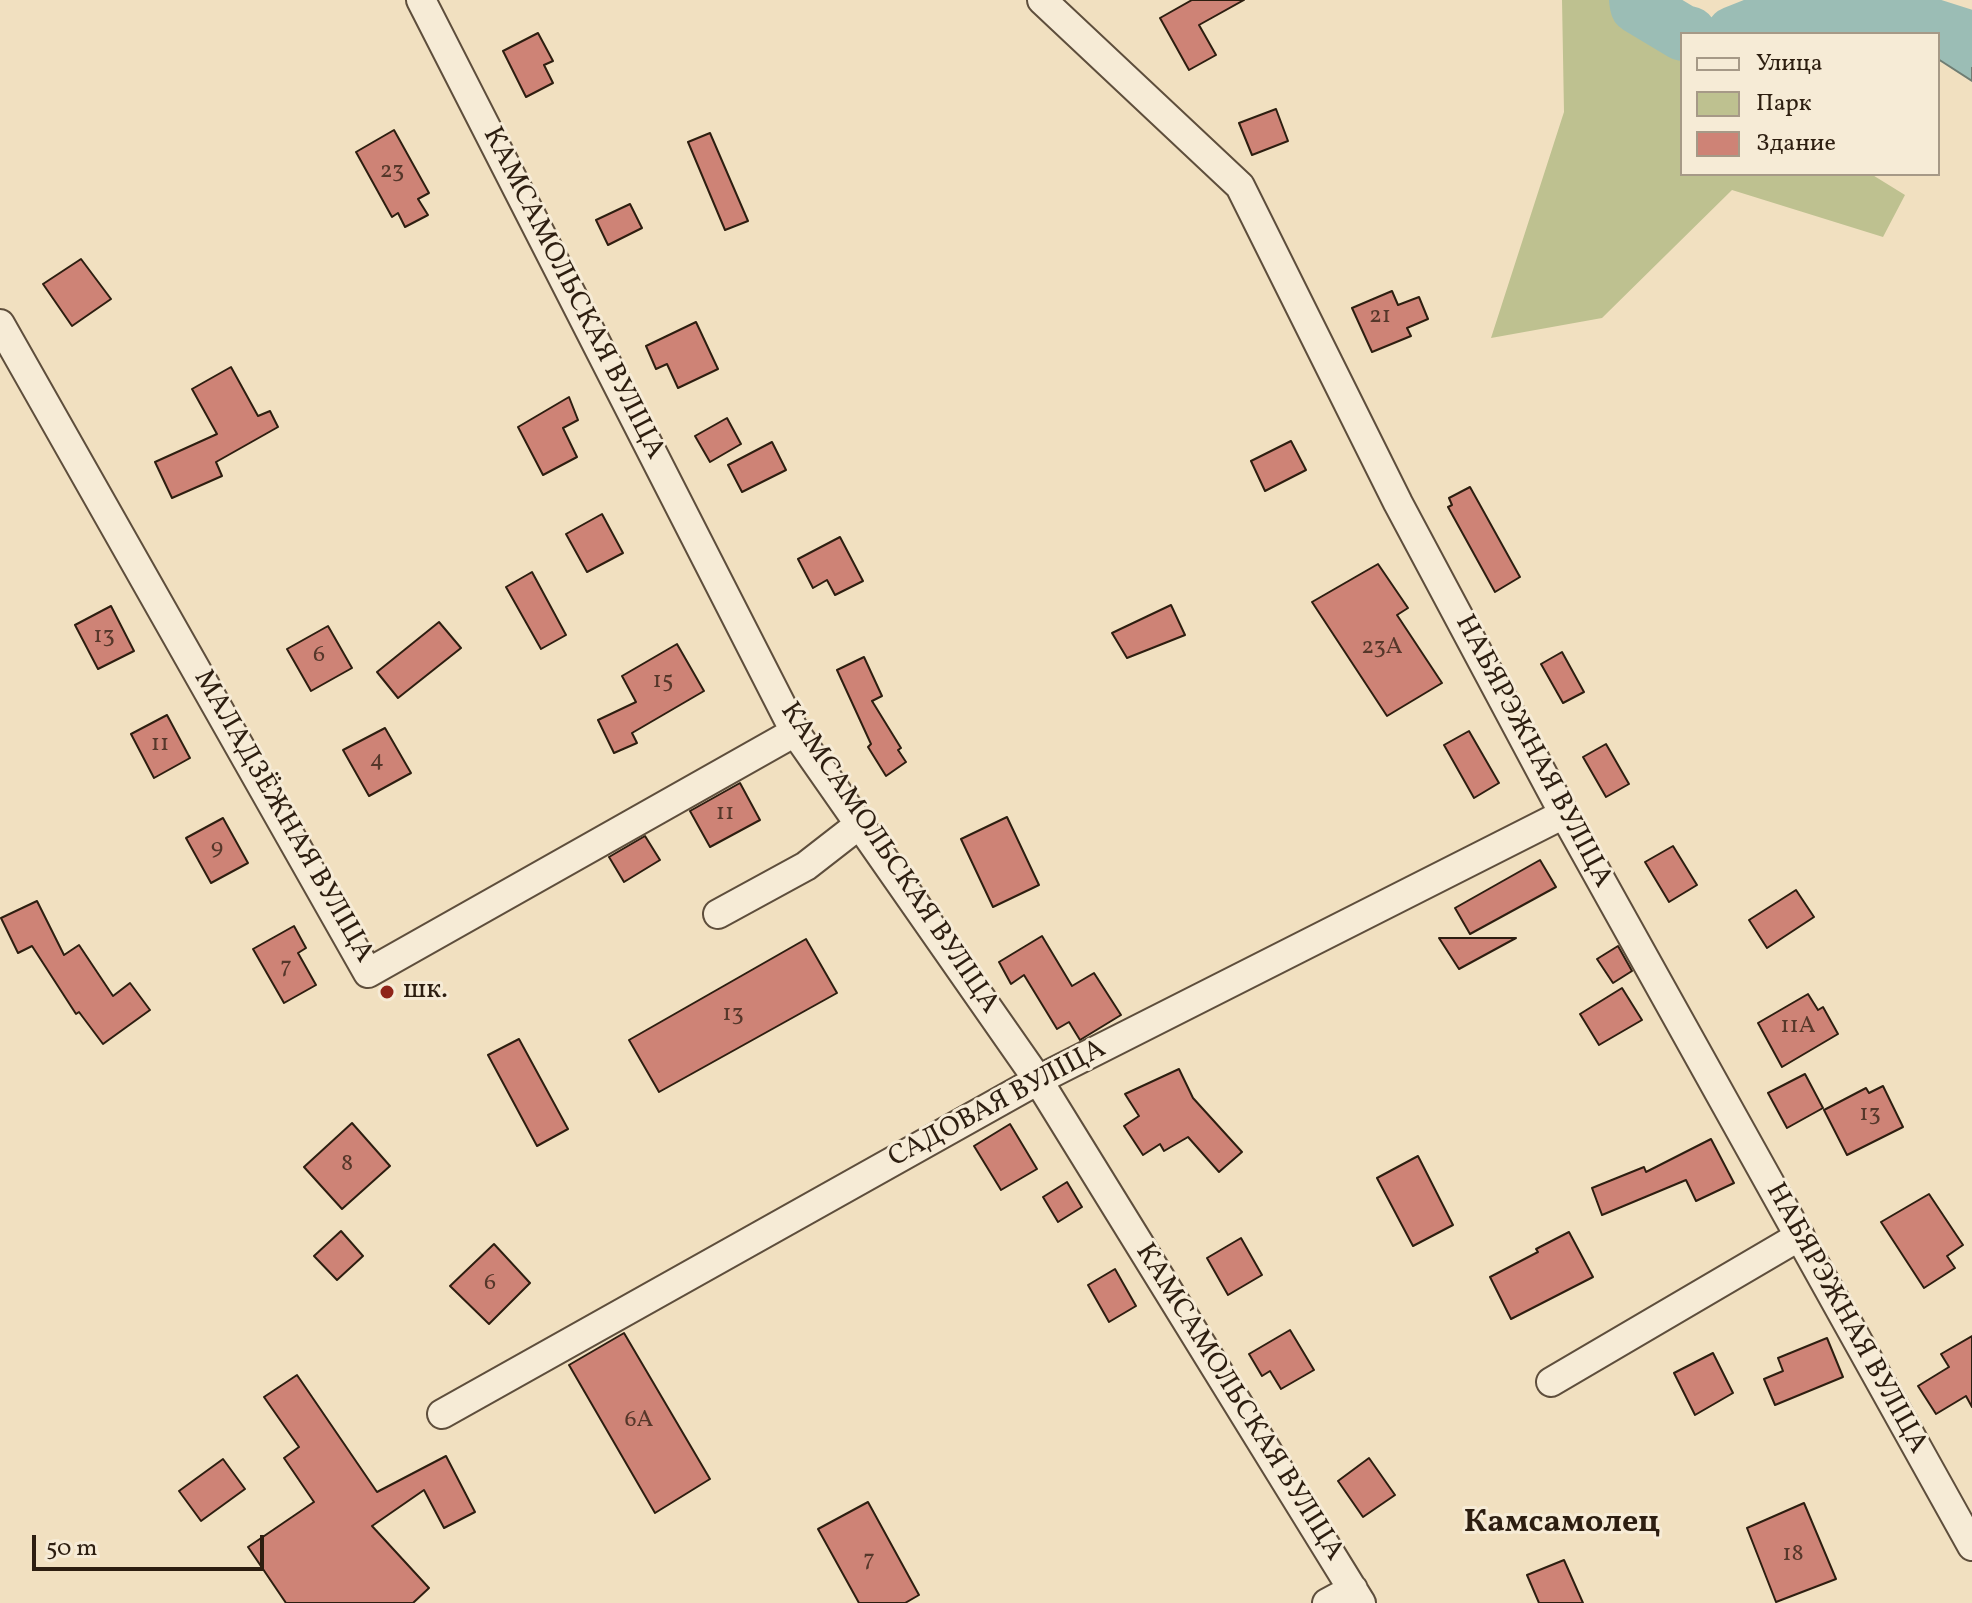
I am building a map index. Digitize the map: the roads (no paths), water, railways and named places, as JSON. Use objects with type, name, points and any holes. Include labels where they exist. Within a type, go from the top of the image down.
[{"type":"street","name":"КАМСАМОЛЬСКАЯ ВУЛІЦА","points":[[421,0],[795,732],[1038,1080],[1357,1596]]},
{"type":"street","name":"НАБЯРЭЖНАЯ ВУЛІЦА","points":[[1042,0],[1240,186],[1398,503],[1564,814],[1972,1546]]},
{"type":"street","name":"МАЛАДЗЁЖНАЯ ВУЛІЦА","points":[[0,324],[368,973],[795,732]]},
{"type":"street","name":"САДОВАЯ ВУЛІЦА","points":[[442,1414],[1038,1080],[1564,814]]},
{"type":"street","points":[[718,914],[806,866],[860,824]]},
{"type":"street","points":[[1551,1382],[1800,1236]]},
{"type":"street","points":[[1327,1603],[1357,1596]]},
{"type":"water","points":[[1899,16],[1959,22],[1972,17],[1972,81],[1940,60],[1940,32],[1907,32]]},
{"type":"waterway","points":[[1637,0],[1638,6],[1681,32]]},
{"type":"waterway","points":[[1739,32],[1772,19],[1899,16],[1972,39]]},
{"type":"place","name":"шк.","points":[[387,992]]},
{"type":"district","name":"Камсамолец","points":[[1562,1525]]}]
